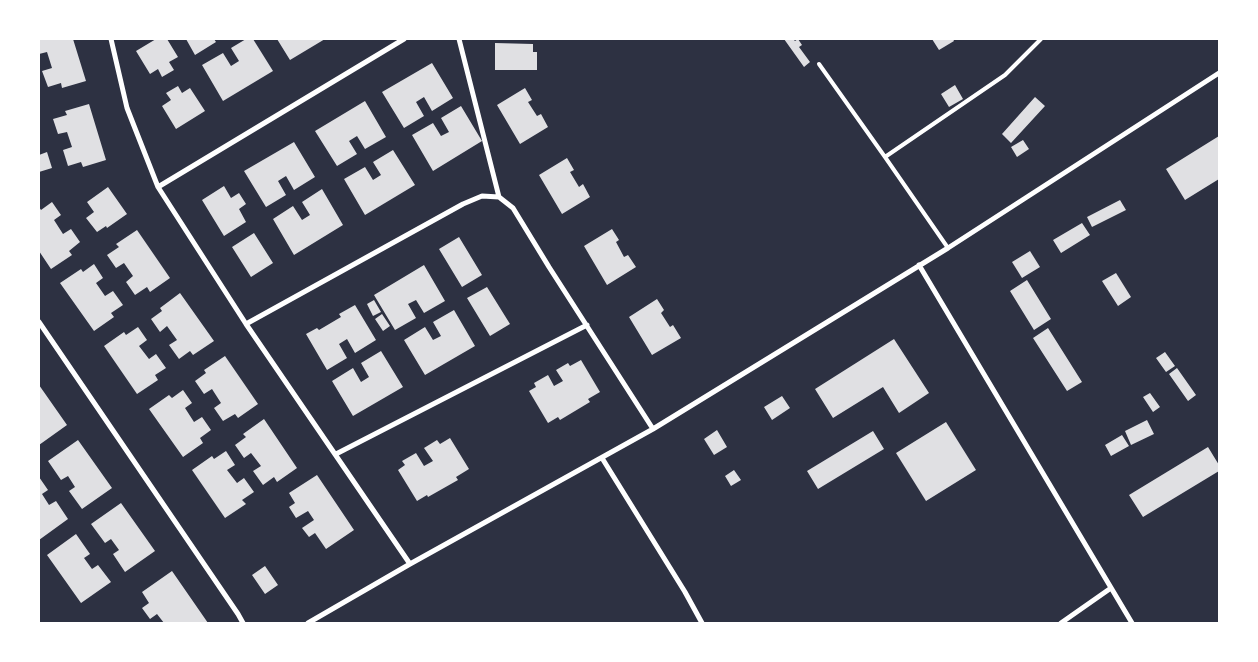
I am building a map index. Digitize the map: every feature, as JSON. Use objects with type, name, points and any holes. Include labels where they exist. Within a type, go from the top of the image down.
[{"type":"street","points":[[111,39],[127,108],[158,187],[246,324],[410,564]]},
{"type":"street","points":[[158,187],[404,39]]},
{"type":"street","points":[[459,39],[500,197],[513,208],[653,429]]},
{"type":"street","points":[[308,623],[653,429],[948,248],[1219,73]]},
{"type":"street","points":[[246,324],[463,204],[482,196],[500,197]]},
{"type":"street","points":[[919,265],[1132,623]]},
{"type":"street","points":[[39,322],[243,623]]},
{"type":"street","points":[[336,454],[587,326]]},
{"type":"street","points":[[602,458],[685,592],[702,623]]},
{"type":"street","points":[[1061,623],[1111,588]]},
{"type":"lane","points":[[885,157],[1005,75],[1041,39]]},
{"type":"lane","points":[[818,64],[948,248]]},
{"type":"building","points":[[39,39],[73,39],[86,81],[62,88],[61,83],[48,87],[42,71],[52,68],[47,52],[39,54]]},
{"type":"building","points":[[156,39],[167,39],[178,57],[169,62],[174,70],[162,77],[158,69],[150,74],[136,51]]},
{"type":"building","points":[[186,39],[214,39],[216,42],[195,55]]},
{"type":"building","points":[[246,39],[253,39],[273,71],[223,101],[202,65],[223,53],[231,66],[239,61],[231,48]]},
{"type":"building","points":[[277,39],[325,39],[290,60]]},
{"type":"building","points":[[784,39],[793,39],[795,41],[798,39],[802,45],[799,47],[810,62],[804,67]]},
{"type":"building","points":[[932,39],[953,39],[954,41],[939,50]]},
{"type":"building","points":[[495,43],[533,44],[533,52],[537,52],[537,70],[495,70]]},
{"type":"building","points":[[432,63],[453,98],[432,111],[424,97],[416,102],[424,116],[404,128],[382,92]]},
{"type":"building","points":[[955,85],[963,99],[949,107],[941,94]]},
{"type":"building","points":[[178,86],[182,93],[190,88],[205,111],[176,129],[162,106],[171,100],[166,93]]},
{"type":"building","points":[[525,88],[532,100],[528,102],[537,116],[541,114],[548,127],[520,144],[497,105]]},
{"type":"building","points":[[1035,97],[1045,106],[1011,143],[1002,134]]},
{"type":"building","points":[[365,101],[386,137],[365,149],[357,136],[349,141],[357,154],[337,166],[315,131]]},
{"type":"building","points":[[89,104],[106,160],[83,167],[81,162],[68,166],[63,150],[72,147],[67,132],[58,134],[53,119],[67,115],[65,111]]},
{"type":"building","points":[[461,106],[482,141],[433,171],[412,135],[433,123],[441,136],[449,132],[441,118]]},
{"type":"building","points":[[1219,136],[1219,179],[1185,200],[1166,169]]},
{"type":"building","points":[[1023,140],[1029,149],[1017,157],[1011,147]]},
{"type":"building","points":[[294,142],[315,177],[294,190],[286,176],[278,181],[286,195],[266,207],[244,171]]},
{"type":"building","points":[[393,150],[415,185],[365,215],[344,179],[365,167],[373,180],[381,175],[373,162]]},
{"type":"building","points":[[47,152],[52,168],[39,172],[39,155]]},
{"type":"building","points":[[567,158],[574,170],[570,172],[579,187],[583,184],[590,197],[562,214],[539,175]]},
{"type":"building","points":[[224,186],[231,198],[239,193],[246,204],[239,209],[246,222],[224,236],[202,200]]},
{"type":"building","points":[[108,187],[127,214],[107,228],[106,226],[97,232],[86,218],[94,212],[87,202]]},
{"type":"building","points":[[322,189],[343,225],[294,255],[273,219],[293,206],[302,220],[310,215],[302,202]]},
{"type":"building","points":[[1120,200],[1126,210],[1092,227],[1087,217]]},
{"type":"building","points":[[52,202],[61,215],[54,220],[63,234],[71,229],[80,242],[69,251],[72,255],[51,269],[39,251],[39,207],[41,210]]},
{"type":"building","points":[[1082,223],[1090,235],[1061,253],[1053,240]]},
{"type":"building","points":[[612,229],[619,240],[616,242],[624,257],[628,255],[636,267],[607,285],[584,246]]},
{"type":"building","points":[[137,230],[170,278],[150,292],[147,287],[135,295],[126,282],[133,276],[124,263],[116,268],[107,255],[119,247],[116,244]]},
{"type":"building","points":[[254,233],[273,263],[251,277],[232,247]]},
{"type":"building","points":[[459,237],[482,275],[462,287],[439,249]]},
{"type":"building","points":[[1030,251],[1040,267],[1022,278],[1012,262]]},
{"type":"building","points":[[94,264],[103,278],[96,283],[105,296],[113,291],[123,305],[111,313],[114,317],[94,331],[60,283],[81,269],[83,272]]},
{"type":"building","points":[[424,265],[445,301],[424,313],[416,300],[408,304],[416,318],[395,330],[374,295]]},
{"type":"building","points":[[1116,273],[1131,297],[1118,306],[1102,281]]},
{"type":"building","points":[[1027,280],[1051,319],[1034,330],[1010,291]]},
{"type":"building","points":[[487,287],[510,324],[490,336],[467,298]]},
{"type":"building","points":[[180,293],[214,341],[193,355],[190,351],[179,359],[169,345],[177,340],[167,326],[160,332],[151,319],[162,311],[160,308]]},
{"type":"building","points":[[657,299],[664,310],[661,313],[670,327],[673,325],[681,338],[652,355],[629,317]]},
{"type":"building","points":[[374,300],[381,312],[373,316],[367,304]]},
{"type":"building","points":[[355,305],[376,340],[355,353],[347,339],[339,344],[347,358],[327,370],[306,334],[317,328],[319,330],[341,317],[339,314]]},
{"type":"building","points":[[454,310],[475,346],[425,375],[404,340],[425,327],[433,340],[441,336],[433,322]]},
{"type":"building","points":[[382,314],[390,326],[383,331],[375,319]]},
{"type":"building","points":[[138,327],[147,340],[139,346],[149,359],[156,354],[166,368],[155,375],[158,380],[137,394],[104,346],[124,332],[126,335]]},
{"type":"building","points":[[1048,328],[1082,382],[1067,391],[1033,338]]},
{"type":"building","points":[[894,339],[929,393],[899,413],[883,387],[833,418],[815,389]]},
{"type":"building","points":[[381,351],[403,387],[353,416],[332,381],[353,368],[361,382],[369,377],[361,363]]},
{"type":"building","points":[[1165,352],[1175,366],[1166,372],[1156,358]]},
{"type":"building","points":[[225,356],[258,404],[238,418],[235,414],[223,421],[214,408],[221,403],[212,389],[204,394],[195,381],[206,373],[204,370]]},
{"type":"building","points":[[581,360],[600,392],[588,399],[590,402],[560,420],[558,417],[548,423],[529,391],[536,387],[534,383],[548,375],[554,386],[563,381],[556,370],[568,363],[570,366]]},
{"type":"building","points":[[1177,368],[1196,395],[1188,401],[1169,374]]},
{"type":"building","points":[[39,385],[67,425],[39,445]]},
{"type":"building","points":[[183,390],[192,403],[185,408],[194,422],[202,417],[211,430],[200,438],[203,443],[183,457],[149,409],[169,395],[172,398]]},
{"type":"building","points":[[1150,393],[1160,407],[1153,412],[1143,397]]},
{"type":"building","points":[[782,396],[790,408],[772,420],[764,407]]},
{"type":"building","points":[[264,419],[297,468],[277,482],[274,477],[263,485],[253,471],[261,466],[251,453],[244,458],[235,445],[246,437],[243,434]]},
{"type":"building","points":[[1147,420],[1154,434],[1131,445],[1125,431]]},
{"type":"building","points":[[946,422],[976,470],[926,501],[896,453]]},
{"type":"building","points":[[717,430],[727,447],[714,455],[704,439]]},
{"type":"building","points":[[873,431],[884,449],[818,489],[807,471]]},
{"type":"building","points":[[1122,435],[1129,446],[1111,456],[1105,445]]},
{"type":"building","points":[[450,438],[469,469],[456,477],[458,480],[417,501],[398,470],[405,465],[402,461],[416,453],[424,466],[433,461],[424,448],[437,440],[440,444]]},
{"type":"building","points":[[78,440],[112,488],[82,509],[69,491],[75,487],[68,476],[61,480],[48,461]]},
{"type":"building","points":[[1208,447],[1219,465],[1219,471],[1143,517],[1129,495]]},
{"type":"building","points":[[226,451],[235,465],[227,470],[237,483],[244,478],[254,492],[242,500],[246,504],[225,518],[192,470],[212,456],[214,459]]},
{"type":"building","points":[[734,470],[741,480],[731,486],[725,476]]},
{"type":"building","points":[[317,475],[354,530],[326,549],[315,533],[309,537],[302,528],[314,520],[308,511],[296,518],[289,507],[295,503],[289,493]]},
{"type":"building","points":[[39,477],[48,490],[42,494],[49,505],[56,501],[68,519],[39,540]]},
{"type":"building","points":[[121,503],[155,551],[125,572],[113,554],[119,550],[111,539],[105,543],[91,524]]},
{"type":"building","points":[[76,534],[90,554],[84,558],[92,569],[98,565],[111,582],[81,603],[47,555]]},
{"type":"building","points":[[265,566],[278,585],[265,594],[252,575]]},
{"type":"building","points":[[172,571],[208,623],[164,623],[157,614],[150,619],[142,608],[149,603],[142,592]]}]
